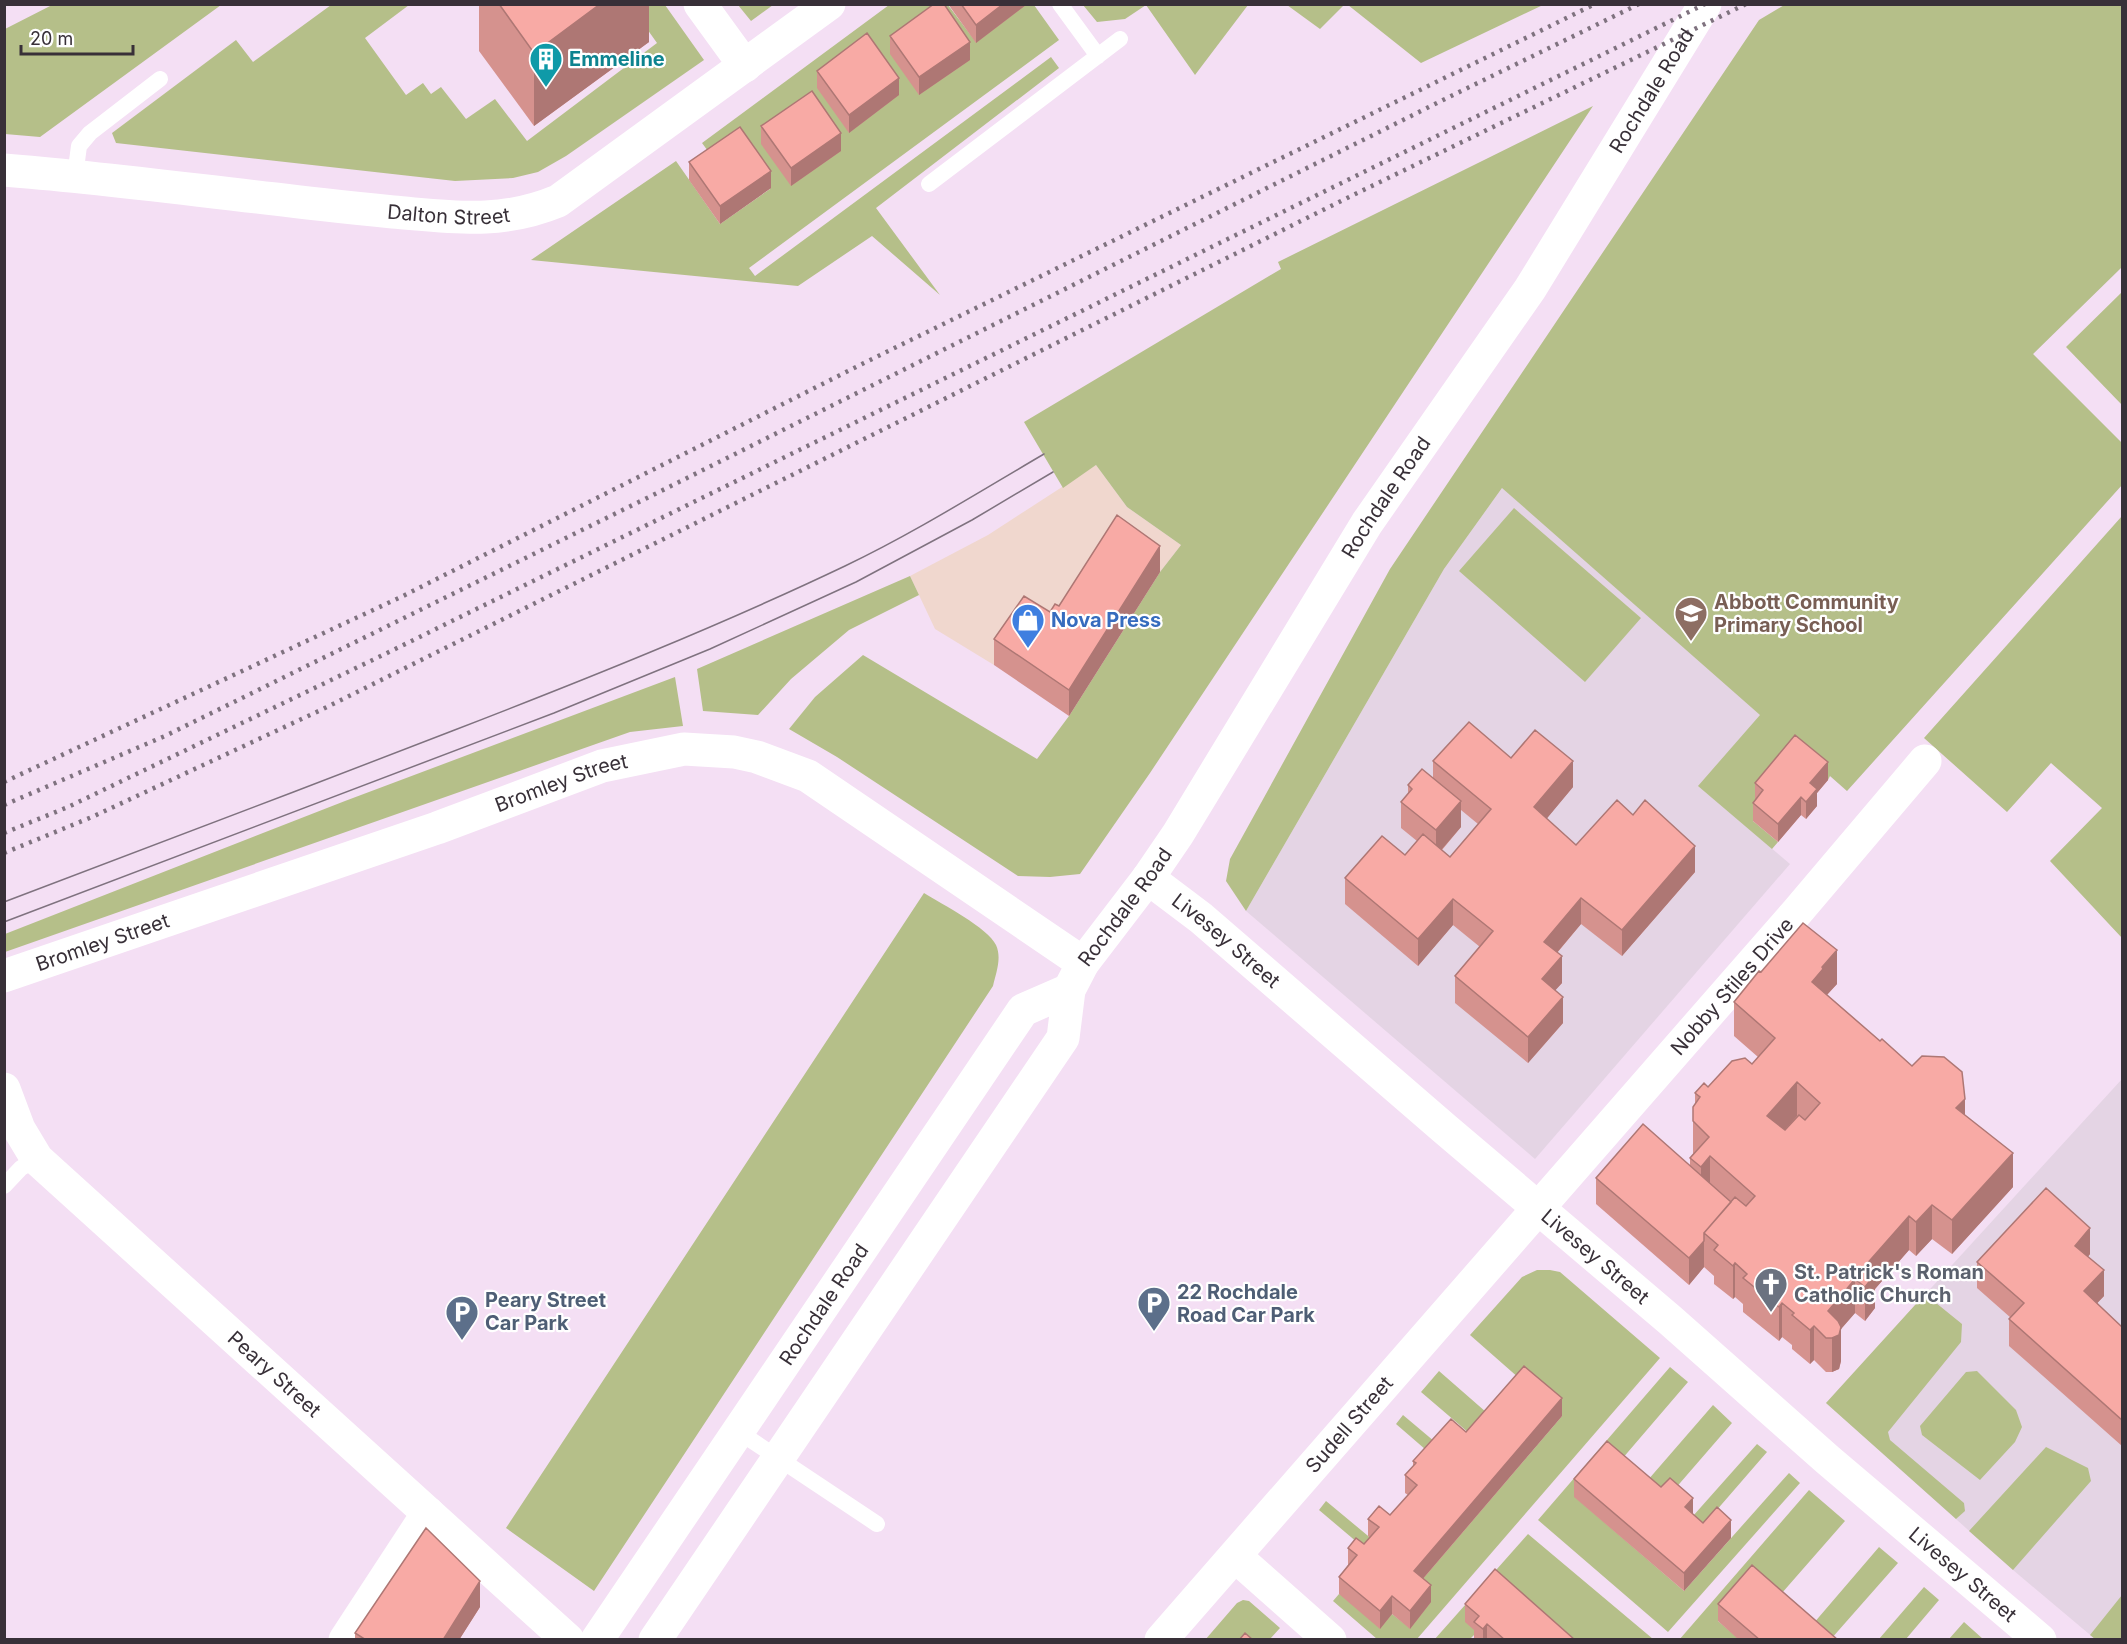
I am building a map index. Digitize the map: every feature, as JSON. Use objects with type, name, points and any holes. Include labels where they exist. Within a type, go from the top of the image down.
[{"type":"main road","points":[[700,4],[745,66]]},
{"type":"main road","name":"Dalton Street","points":[[4,170],[456,218],[494,218],[539,209],[558,201],[829,4]]},
{"type":"main road","name":"Rochdale Road","points":[[597,1640],[1023,1010],[1076,976],[1148,878],[1245,726],[1367,523],[1530,289],[1705,4]]},
{"type":"main road","name":"Bromley Street","points":[[4,976],[437,828],[602,766],[684,749],[734,752],[808,776],[1076,976]]},
{"type":"main road","name":"Nobby Stiles Drive","points":[[1538,1209],[1797,912],[1925,761]]},
{"type":"main road","name":"Livesey Street","points":[[1148,878],[1201,918],[1670,1320],[1828,1460],[2040,1640]]},
{"type":"main road","points":[[655,1640],[1063,1038],[1076,976]]},
{"type":"main road","name":"Peary Street","points":[[4,1089],[20,1129],[37,1159],[568,1640]]},
{"type":"main road","name":"Sudell Street","points":[[1161,1640],[1538,1209]]},
{"type":"main road","points":[[345,1640],[428,1513]]},
{"type":"main road","points":[[1235,1556],[1330,1640]]},
{"type":"lane","points":[[1060,4],[1098,56]]},
{"type":"lane","points":[[929,184],[1120,39]]},
{"type":"lane","points":[[75,176],[79,146],[90,132],[160,79]]},
{"type":"lane","points":[[4,1186],[21,1168],[37,1159]]},
{"type":"lane","points":[[739,1432],[877,1524]]},
{"type":"shaded area","name":"Abbott Community Primary School","points":[[1820,5],[2122,5],[2122,267],[2033,354],[2122,443],[2122,485],[1847,791],[1830,776],[1699,786],[1790,864],[1535,1159],[1246,911],[1444,569],[1502,488]]},
{"type":"shaded area","points":[[1096,465],[1127,507],[1181,545],[1160,572],[994,665],[935,629],[910,576],[988,535]]},
{"type":"shaded area","points":[[2122,1079],[2122,1639],[2095,1639],[2013,1570],[1826,1403]]},
{"type":"green space","points":[[54,4],[221,5],[40,137],[5,134],[5,29]]},
{"type":"green space","name":"Abbott Community Primary School","points":[[1786,4],[2122,5],[2122,267],[2033,354],[2122,443],[2122,485],[1847,791],[1830,776],[1828,780],[1753,821],[1778,842],[1772,849],[1698,786],[1760,715],[1502,488],[1444,569],[1246,911],[1226,881],[1230,859],[1390,569],[1759,20]]},
{"type":"green space","points":[[331,5],[409,5],[365,38],[406,95],[423,83],[431,94],[441,87],[466,119],[495,99],[527,141],[657,43],[630,5],[665,5],[704,60],[566,156],[538,172],[513,178],[455,181],[116,143],[112,133],[236,40],[253,62]]},
{"type":"green space","points":[[738,5],[773,5],[751,21]]},
{"type":"green space","points":[[889,5],[948,5],[976,42],[1025,5],[1034,5],[1059,40],[749,268],[755,276],[1051,57],[1059,68],[876,208],[940,295],[872,236],[798,286],[531,260],[676,161],[720,224],[770,189],[716,162],[702,143]]},
{"type":"green space","points":[[1083,5],[1146,5],[1125,19],[1097,22]]},
{"type":"green space","points":[[1146,5],[1248,5],[1195,75]]},
{"type":"green space","points":[[1287,5],[1344,5],[1320,29]]},
{"type":"green space","points":[[1348,5],[1543,5],[1421,63]]},
{"type":"green space","points":[[1593,106],[1150,773],[1080,874],[1050,877],[1018,876],[837,757],[789,729],[815,697],[863,655],[1037,759],[1069,716],[1160,572],[1181,545],[1127,507],[1096,465],[1063,488],[1024,422],[1281,269],[1278,262]]},
{"type":"green space","points":[[2122,292],[2122,405],[2066,347]]},
{"type":"green space","points":[[1514,508],[1641,618],[1585,682],[1459,571]]},
{"type":"green space","points":[[2122,516],[2122,938],[2050,861],[2102,808],[2051,763],[2007,812],[1924,738]]},
{"type":"green space","points":[[910,576],[919,595],[849,630],[791,679],[758,715],[703,711],[697,669]]},
{"type":"green space","points":[[675,677],[683,726],[630,732],[5,952],[5,934],[345,801]]},
{"type":"green space","points":[[924,893],[964,917],[991,938],[998,950],[998,966],[993,986],[594,1591],[506,1528]]},
{"type":"green space","points":[[1537,1270],[1560,1272],[1660,1358],[1417,1639],[1377,1639],[1333,1601],[1339,1594],[1392,1614],[1410,1628],[1414,1589],[1562,1416],[1470,1335],[1522,1277]]},
{"type":"green space","points":[[1925,1294],[1962,1324],[1961,1342],[1888,1432],[1890,1440],[1964,1503],[1965,1511],[1956,1519],[1826,1403]]},
{"type":"green space","points":[[1670,1367],[1688,1382],[1616,1466],[1575,1497],[1684,1591],[1789,1473],[1800,1483],[1668,1632],[1538,1520]]},
{"type":"green space","points":[[1439,1371],[1494,1419],[1476,1439],[1421,1392]]},
{"type":"green space","points":[[1977,1371],[2016,1410],[2022,1427],[2015,1442],[1980,1480],[1922,1435],[1920,1426],[1966,1372]]},
{"type":"green space","points":[[1713,1405],[1732,1423],[1661,1505],[1641,1488]]},
{"type":"green space","points":[[1403,1415],[1441,1447],[1433,1456],[1396,1424]]},
{"type":"green space","points":[[1757,1444],[1767,1452],[1696,1534],[1693,1516]]},
{"type":"green space","points":[[2046,1447],[2088,1468],[2091,1481],[2013,1570],[1969,1531]]},
{"type":"green space","points":[[1809,1490],[1845,1521],[1774,1602],[1718,1621],[1739,1639],[1679,1640]]},
{"type":"green space","points":[[1326,1501],[1379,1545],[1371,1554],[1319,1510]]},
{"type":"green space","points":[[1528,1534],[1653,1639],[1554,1639],[1477,1632],[1470,1639],[1434,1640]]},
{"type":"green space","points":[[1879,1547],[1898,1563],[1831,1639],[1807,1631]]},
{"type":"green space","points":[[1924,1587],[1939,1600],[1906,1639],[1879,1639]]},
{"type":"green space","points":[[2122,1595],[2122,1639],[2095,1639],[2090,1635]]},
{"type":"green space","points":[[1243,1600],[1249,1601],[1280,1628],[1270,1639],[1205,1640],[1237,1603]]},
{"type":"green space","points":[[1964,1622],[1983,1639],[1949,1639]]},
{"type":"building","points":[[499,4],[600,4],[534,53]]},
{"type":"building","points":[[934,4],[944,4],[970,42],[919,77],[890,36]]},
{"type":"building","points":[[961,4],[1003,4],[976,25]]},
{"type":"building","points":[[867,33],[899,78],[849,115],[817,71]]},
{"type":"building","points":[[812,91],[841,133],[791,168],[761,126]]},
{"type":"building","points":[[740,127],[771,171],[720,206],[689,162]]},
{"type":"building","points":[[1117,515],[1160,546],[1069,690],[994,639],[1024,596],[1050,612],[1055,604],[1059,606]]},
{"type":"building","points":[[1469,722],[1511,758],[1535,730],[1573,761],[1534,807],[1576,845],[1617,800],[1633,815],[1645,800],[1695,846],[1622,930],[1581,898],[1544,942],[1562,956],[1542,979],[1563,997],[1528,1037],[1455,976],[1493,931],[1453,899],[1418,939],[1345,878],[1382,836],[1405,855],[1423,834],[1450,857],[1491,809],[1433,761]]},
{"type":"building","points":[[1795,735],[1828,762],[1810,783],[1817,789],[1806,802],[1801,797],[1778,824],[1753,803],[1763,790],[1755,783]]},
{"type":"building","points":[[1422,769],[1461,801],[1436,830],[1401,802],[1412,789],[1408,785]]},
{"type":"building","points":[[1803,923],[1837,950],[1812,982],[1912,1066],[1922,1056],[1944,1057],[1962,1072],[1965,1099],[1956,1108],[2013,1153],[1952,1220],[1932,1205],[1916,1222],[1909,1216],[1865,1266],[1875,1274],[1865,1287],[1855,1279],[1828,1311],[1841,1327],[1839,1335],[1832,1338],[1826,1338],[1814,1326],[1810,1330],[1782,1303],[1779,1307],[1743,1278],[1747,1274],[1735,1263],[1733,1266],[1714,1250],[1718,1245],[1704,1233],[1735,1197],[1746,1206],[1755,1196],[1710,1156],[1701,1167],[1690,1158],[1709,1137],[1693,1121],[1693,1107],[1700,1097],[1695,1093],[1704,1083],[1708,1087],[1732,1061],[1745,1058],[1752,1064],[1775,1038],[1734,1002],[1759,971],[1761,972]],"holes":[[[1797,1082],[1820,1103],[1805,1120],[1799,1115],[1785,1130],[1767,1116]]]},
{"type":"building","points":[[1643,1124],[1731,1202],[1704,1233],[1704,1241],[1689,1258],[1596,1178]]},
{"type":"building","points":[[2046,1188],[2090,1228],[2075,1246],[2104,1270],[2084,1291],[2122,1327],[2122,1420],[2009,1319],[2024,1303],[1977,1262]]},
{"type":"building","points":[[1524,1366],[1562,1398],[1414,1571],[1431,1585],[1410,1611],[1392,1596],[1380,1611],[1339,1577],[1357,1555],[1348,1548],[1356,1538],[1364,1544],[1379,1527],[1368,1519],[1379,1506],[1390,1515],[1417,1485],[1405,1475],[1416,1463],[1413,1461],[1451,1419],[1466,1432]]},
{"type":"building","points":[[1607,1441],[1661,1487],[1670,1478],[1693,1498],[1685,1507],[1703,1523],[1717,1507],[1731,1520],[1684,1573],[1574,1479]]},
{"type":"building","points":[[426,1528],[480,1581],[443,1640],[366,1640],[355,1633]]},
{"type":"building","points":[[1752,1565],[1838,1640],[1760,1640],[1718,1604]]},
{"type":"building","points":[[1495,1569],[1575,1640],[1505,1640],[1487,1624],[1483,1629],[1474,1622],[1479,1616],[1465,1604]]},
{"type":"building","points":[[1245,1633],[1253,1640],[1239,1640]]},
{"type":"tram line","points":[[4,902],[502,712],[699,632],[797,589],[871,553],[1044,454]]},
{"type":"tram line","points":[[4,922],[554,713],[710,649],[856,582],[972,520],[1053,472]]},
{"type":"railway","points":[[4,782],[401,597],[864,363],[1595,4]]},
{"type":"railway","points":[[4,805],[165,736],[1639,4]]},
{"type":"railway","points":[[4,833],[68,807],[385,654],[1705,4]]},
{"type":"railway","points":[[4,853],[92,817],[323,709],[1345,199],[1746,4]]},
{"type":"place","name":"Emmeline","points":[[546,88]]},
{"type":"place","name":"Abbott Community Primary School","points":[[1691,642]]},
{"type":"place","name":"Nova Press","points":[[1028,649]]},
{"type":"place","name":"St. Patrick's Roman Catholic Church","points":[[1771,1313]]},
{"type":"place","name":"22 Rochdale Road Car Park","points":[[1154,1332]]},
{"type":"place","name":"Peary Street Car Park","points":[[462,1341]]}]
